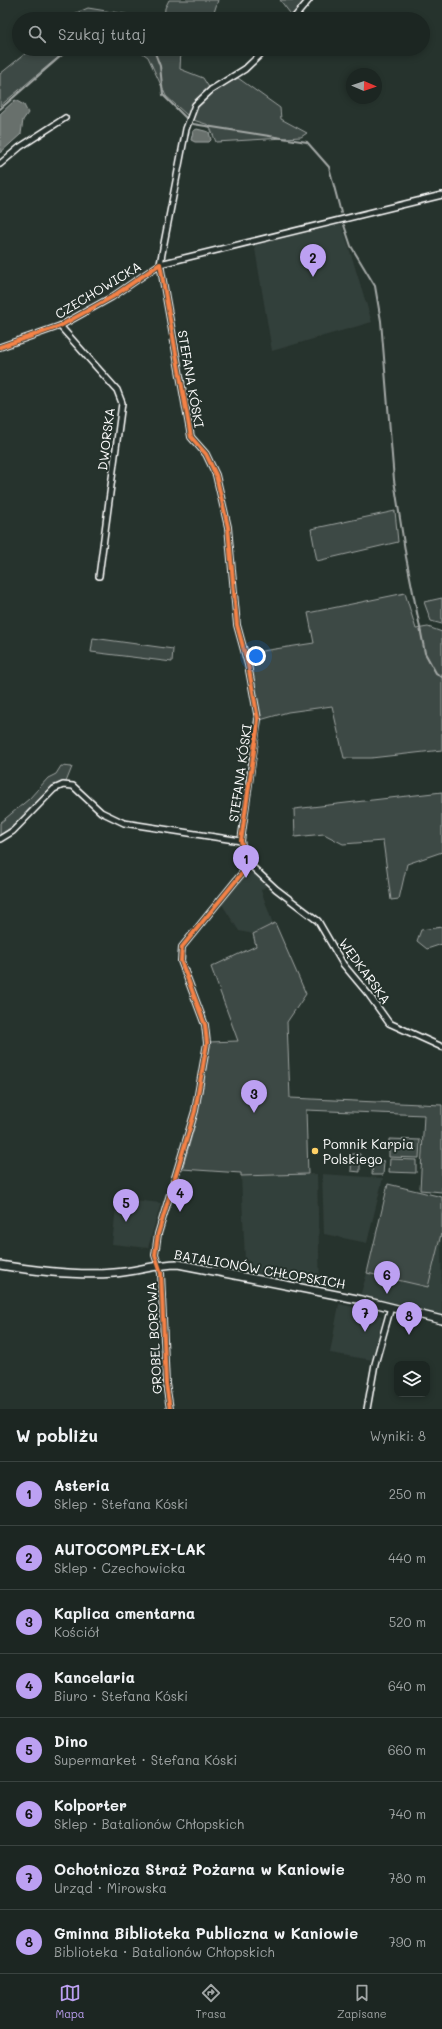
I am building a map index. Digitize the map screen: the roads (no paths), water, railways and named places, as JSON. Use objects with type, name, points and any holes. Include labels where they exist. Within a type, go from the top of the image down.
[{"type":"street","points":[[299,12],[309,0]]},
{"type":"street","name":"STEFANA KÓSKI","points":[[246,861],[241,841],[258,719],[248,665],[237,625],[228,527],[216,475],[206,454],[191,437],[160,264],[186,129],[194,105],[210,90],[245,69],[259,56]]},
{"type":"street","points":[[0,164],[20,147],[65,118]]},
{"type":"street","name":"CZECHOWICKA","points":[[0,347],[60,326],[112,297],[160,264],[442,195]]},
{"type":"street","name":"DWORSKA","points":[[60,326],[117,390],[122,403],[100,576]]},
{"type":"street","points":[[0,839],[13,830],[54,789],[63,784],[73,786],[101,812],[124,823],[241,841]]},
{"type":"street","points":[[158,1266],[155,1256],[158,1234],[195,1111],[207,1043],[205,1025],[181,961],[182,947],[243,872],[246,861]]},
{"type":"street","name":"WĘDKARSKA","points":[[246,861],[276,889],[318,921],[343,964],[369,994],[389,1023],[442,1047]]},
{"type":"street","name":"BATALIONÓW CHŁOPSKICH","points":[[0,1265],[100,1274],[127,1272],[178,1264],[442,1320]]},
{"type":"street","name":"GROBEL BOROWA","points":[[158,1266],[161,1273],[166,1384],[170,1409]]},
{"type":"street","points":[[367,1409],[375,1364],[391,1308]]},
{"type":"waterway","points":[[0,109],[61,56]]},
{"type":"waterway","points":[[156,56],[160,66],[163,95],[186,118]]},
{"type":"waterway","points":[[193,124],[307,142],[329,167],[341,213]]},
{"type":"waterway","points":[[344,225],[351,246],[375,286],[381,321],[394,480],[406,557],[425,653],[436,673],[442,677]]},
{"type":"place","name":"AUTOCOMPLEX-LAK","points":[[313,277]]},
{"type":"place","name":"Asteria","points":[[246,878]]},
{"type":"place","name":"Kaplica cmentarna","points":[[254,1113]]},
{"type":"place","name":"Pomnik Karpia Polskiego","points":[[315,1151]]},
{"type":"place","name":"Kancelaria","points":[[180,1212]]},
{"type":"place","name":"Dino","points":[[126,1222]]},
{"type":"place","name":"Kolporter","points":[[387,1294]]},
{"type":"place","name":"Ochotnicza Straż Pożarna w Kaniowie","points":[[365,1332]]},
{"type":"place","name":"Gminna Biblioteka Publiczna w Kaniowie","points":[[409,1335]]}]
